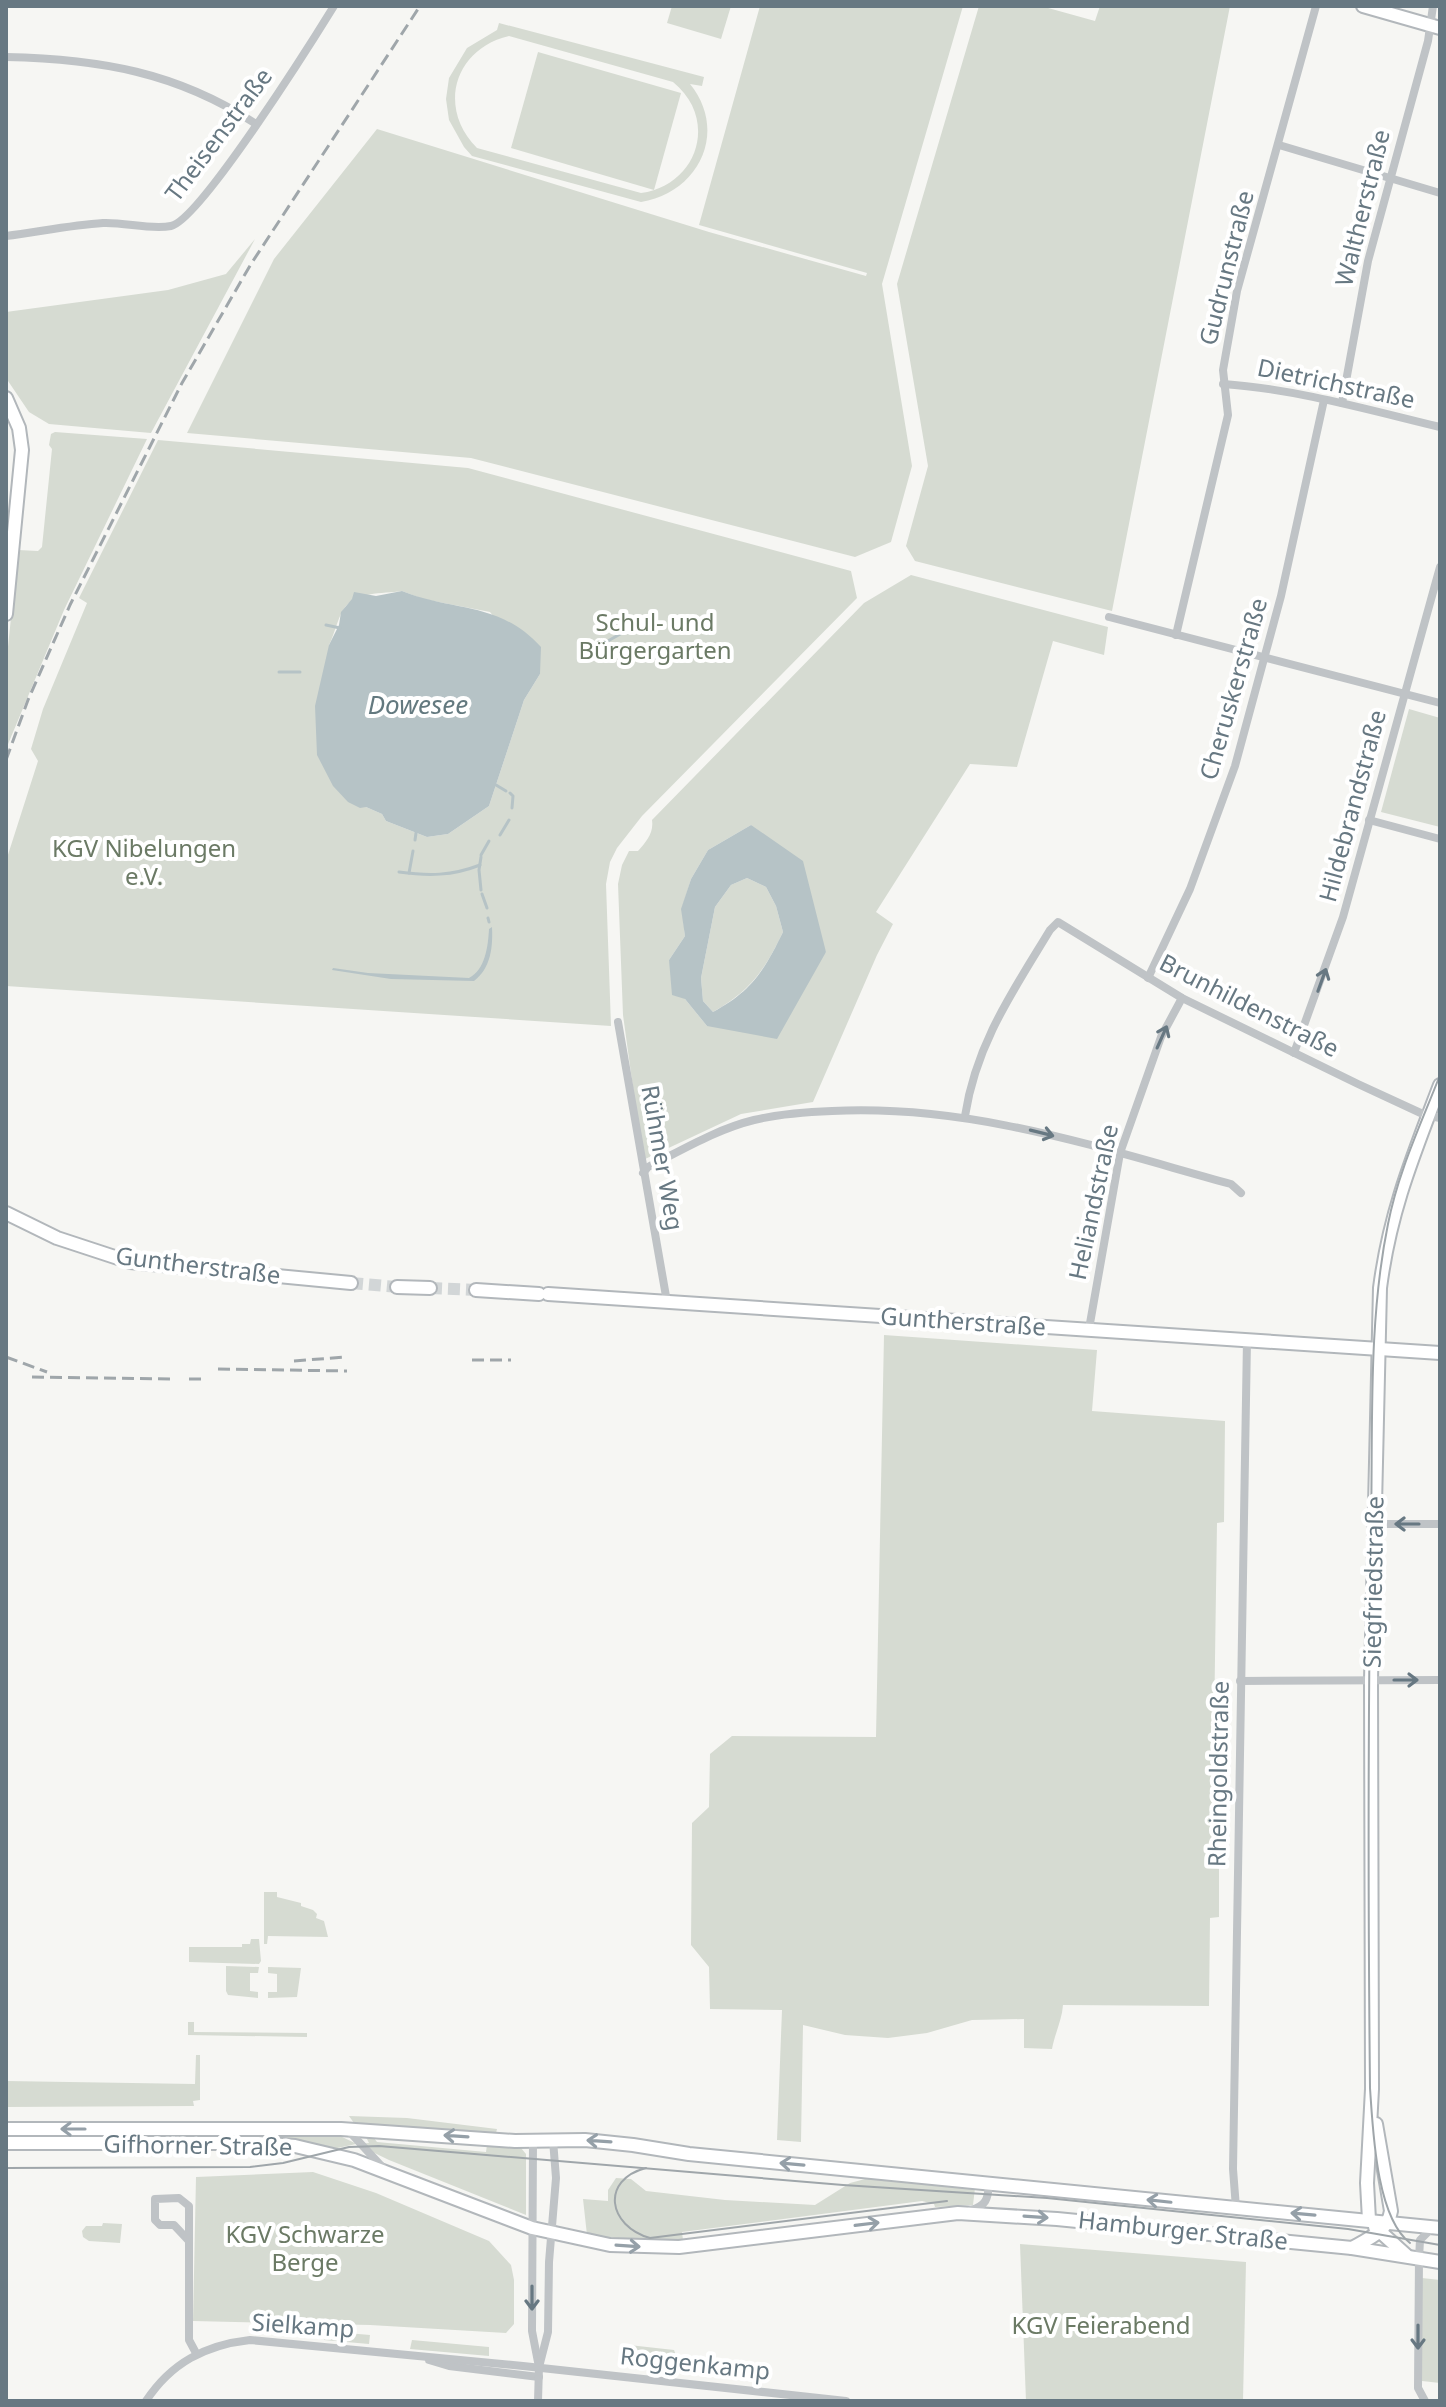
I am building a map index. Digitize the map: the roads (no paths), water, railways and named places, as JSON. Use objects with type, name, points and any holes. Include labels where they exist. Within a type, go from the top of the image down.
[{"type":"main road","points":[[1363,6],[1435,26]]},
{"type":"main road","points":[[6,398],[19,428],[22,450],[6,614]]},
{"type":"main road","name":"Siegfriedstraße","points":[[1369,2220],[1375,2158],[1372,2089],[1371,1680],[1380,1288],[1387,1240],[1401,1184],[1434,1117],[1440,1085]]},
{"type":"main road","name":"Guntherstraße","points":[[6,1213],[57,1238],[130,1262],[351,1283]]},
{"type":"main road","points":[[397,1287],[430,1288]]},
{"type":"main road","name":"Guntherstraße","points":[[476,1290],[1440,1353]]},
{"type":"main road","name":"Gifhorner Straße","points":[[6,2129],[347,2129],[553,2140]]},
{"type":"main road","name":"Hamburger Straße","points":[[553,2140],[619,2143],[689,2154],[1369,2220],[1384,2227],[1436,2228]]},
{"type":"main road","name":"Gifhorner Straße","points":[[6,2143],[258,2143],[322,2151],[386,2171],[551,2234]]},
{"type":"main road","name":"Siegfriedstraße","points":[[1375,2158],[1391,2211],[1384,2227]]},
{"type":"main road","name":"Hamburger Straße","points":[[551,2234],[610,2245],[679,2247],[958,2213],[1057,2219],[1352,2248],[1440,2262]]},
{"type":"main road","points":[[1352,2248],[1384,2227],[1413,2258]]},
{"type":"street","name":"Theisenstraße","points":[[6,236],[101,223],[176,224],[197,204],[256,124],[304,56],[334,6]]},
{"type":"street","name":"Gudrunstraße","points":[[1176,635],[1228,415],[1223,384],[1237,291],[1316,6]]},
{"type":"street","name":"Waltherstraße","points":[[1342,403],[1368,261],[1435,26],[1433,6]]},
{"type":"street","points":[[6,57],[77,61],[163,79],[204,93],[256,124]]},
{"type":"street","points":[[1279,145],[1440,193]]},
{"type":"street","name":"Dietrichstraße","points":[[1223,384],[1342,403],[1440,427]]},
{"type":"street","name":"Cheruskerstraße","points":[[1148,978],[1190,889],[1217,819],[1265,658],[1298,528],[1324,400]]},
{"type":"street","name":"Hildebrandstraße","points":[[1294,1053],[1339,932],[1440,567]]},
{"type":"street","points":[[1109,617],[1440,703]]},
{"type":"street","points":[[1369,820],[1440,839]]},
{"type":"street","name":"Brunhildenstraße","points":[[965,1116],[976,1066],[986,1041],[1050,930],[1058,922],[1182,998],[1434,1117]]},
{"type":"street","name":"Heliandstraße","points":[[1089,1329],[1120,1153],[1161,1037],[1182,998]]},
{"type":"street","name":"Rühmer Weg","points":[[618,1022],[667,1302]]},
{"type":"street","points":[[643,1173],[648,1167],[718,1132],[746,1122],[777,1115],[891,1109],[965,1116],[1012,1125],[1231,1184],[1241,1193]]},
{"type":"street","name":"Rheingoldstraße","points":[[1236,2208],[1233,2169],[1247,1340]]},
{"type":"street","points":[[1375,1524],[1440,1524]]},
{"type":"street","points":[[1240,1681],[1440,1680]]},
{"type":"street","name":"Gifhorner Straße","points":[[347,2129],[386,2171]]},
{"type":"street","points":[[539,2367],[548,2332],[556,2178],[553,2140]]},
{"type":"street","points":[[533,2141],[532,2331],[539,2367],[538,2401]]},
{"type":"street","name":"Hamburger Straße","points":[[958,2213],[981,2208],[987,2201],[989,2184]]},
{"type":"street","points":[[189,2241],[174,2225],[160,2225],[155,2220],[155,2199],[179,2198],[189,2206],[189,2241],[189,2340],[196,2353]]},
{"type":"street","points":[[1425,2401],[1418,2388],[1413,2258],[1420,2240],[1436,2228]]},
{"type":"street","name":"Sielkamp","points":[[146,2401],[157,2384],[196,2353],[250,2340],[539,2367]]},
{"type":"street","name":"Sielkamp","points":[[409,2355],[449,2366],[539,2377]]},
{"type":"street","name":"Roggenkamp","points":[[539,2367],[846,2401]]},
{"type":"water","name":"Dowesee","points":[[402,591],[492,615],[525,632],[541,647],[540,674],[524,700],[489,806],[448,834],[427,837],[386,821],[382,814],[348,802],[333,786],[317,755],[315,706],[329,645],[339,625],[341,612],[354,592],[376,596]]},
{"type":"water","points":[[751,825],[803,861],[826,952],[777,1039],[707,1026],[685,999],[672,995],[669,960],[685,936],[681,909],[691,879],[708,850]],"holes":[[[747,878],[766,887],[776,906],[783,932],[756,979],[738,996],[713,1012],[703,1001],[701,978],[715,907],[731,885]]]},
{"type":"water","points":[[492,927],[490,957],[474,981],[391,979],[332,970],[469,978],[482,964]]},
{"type":"waterway","points":[[326,625],[340,628]]},
{"type":"waterway","points":[[592,650],[622,633]]},
{"type":"waterway","points":[[279,672],[300,672]]},
{"type":"waterway","points":[[496,785],[506,791]]},
{"type":"waterway","points":[[510,793],[513,796],[512,808]]},
{"type":"waterway","points":[[500,835],[509,820]]},
{"type":"waterway","points":[[415,840],[416,833]]},
{"type":"waterway","points":[[481,855],[489,841]]},
{"type":"waterway","points":[[409,873],[413,851]]},
{"type":"waterway","points":[[481,857],[481,890]]},
{"type":"waterway","points":[[399,872],[440,874],[480,865]]},
{"type":"waterway","points":[[482,894],[487,908]]},
{"type":"waterway","points":[[488,918],[489,922]]},
{"type":"tunnel","points":[[351,1283],[397,1287]]},
{"type":"tunnel","points":[[430,1288],[476,1290]]},
{"type":"tram line","points":[[1410,2243],[1399,2231],[1383,2194],[1375,2149],[1370,2088],[1369,1736],[1373,1374],[1377,1298],[1392,1205],[1440,1075]]},
{"type":"tram line","points":[[6,2168],[250,2167],[283,2163],[349,2147],[379,2146],[843,2185],[1047,2198],[1348,2229],[1440,2245]]},
{"type":"tram line","points":[[646,2168],[621,2182],[615,2203],[625,2224],[650,2238],[947,2201]]},
{"type":"railway","points":[[6,760],[28,700],[70,605],[182,383],[251,264],[420,6]]},
{"type":"railway","points":[[6,1357],[47,1372]]},
{"type":"railway","points":[[294,1361],[346,1357]]},
{"type":"railway","points":[[472,1360],[511,1360]]},
{"type":"railway","points":[[218,1369],[347,1371]]},
{"type":"railway","points":[[32,1377],[175,1379]]},
{"type":"railway","points":[[189,1379],[206,1379]]},
{"type":"park label","name":"Schul- und Bürgergarten","points":[[655,637]]},
{"type":"park label","name":"KGV Nibelungen e.V.","points":[[144,863]]},
{"type":"park label","name":"KGV Schwarze Berge","points":[[305,2249]]},
{"type":"park label","name":"KGV Feierabend","points":[[1101,2326]]}]
